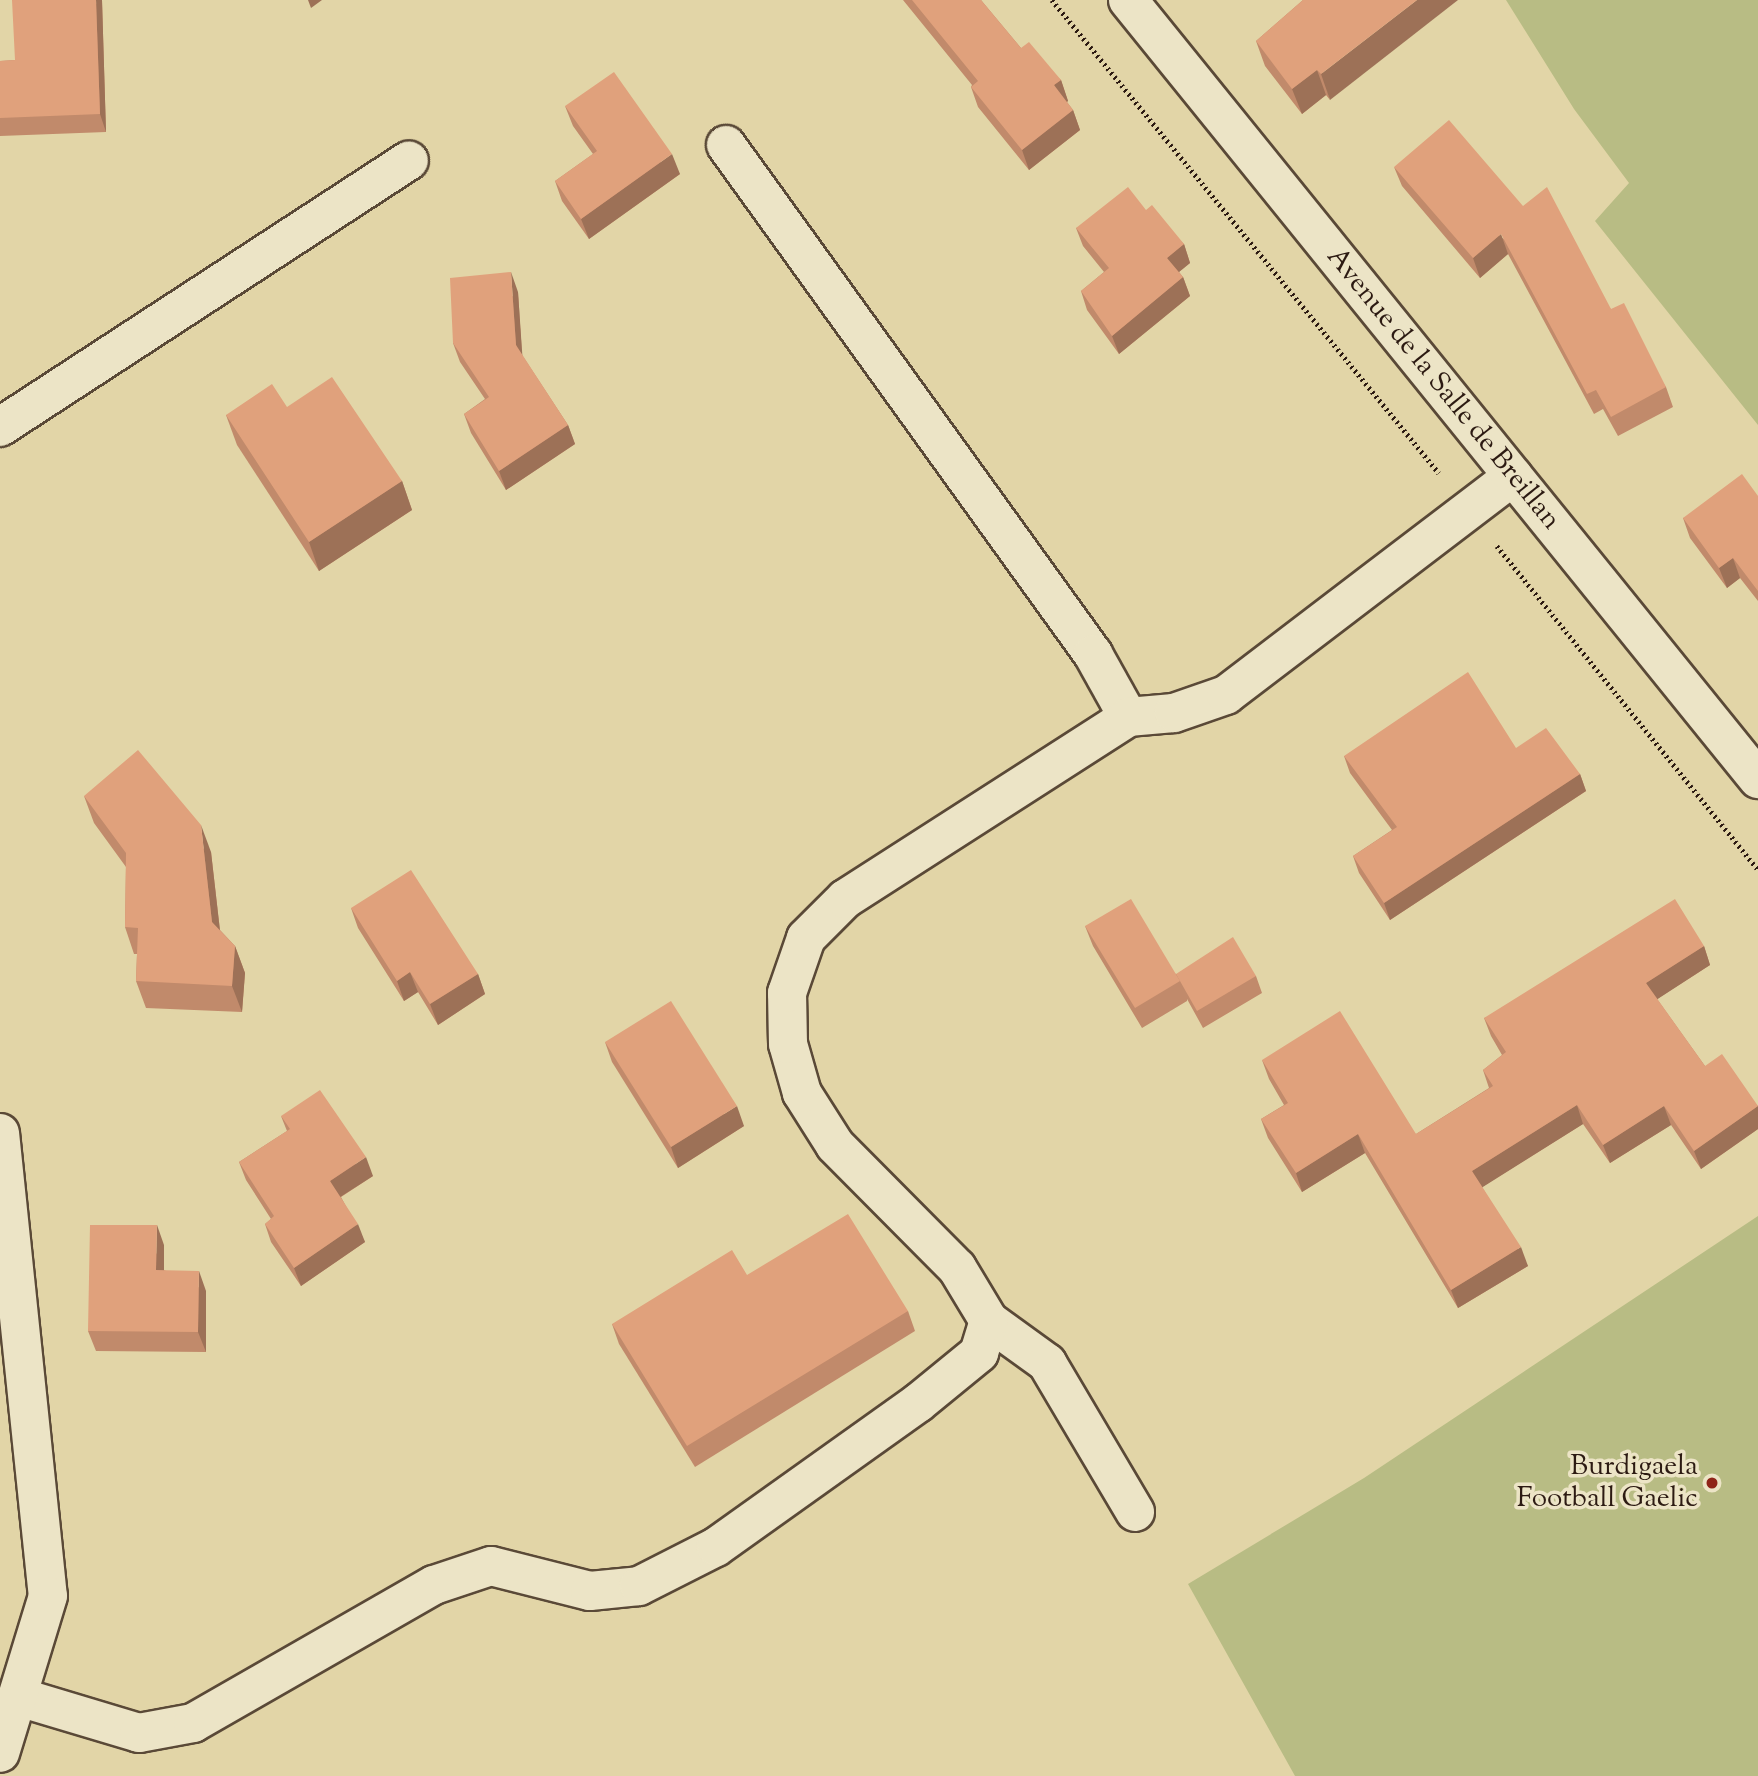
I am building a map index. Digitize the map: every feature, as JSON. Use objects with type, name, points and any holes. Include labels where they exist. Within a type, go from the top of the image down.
[{"type":"street","name":"Avenue de la Salle de Breillan","points":[[1128,0],[1758,779]]},
{"type":"street","points":[[726,145],[1093,654],[1128,717]]},
{"type":"street","points":[[0,427],[409,160]]},
{"type":"street","points":[[1135,1511],[1046,1363],[989,1321],[957,1268],[835,1144],[802,1093],[788,1044],[787,992],[806,938],[845,899],[1128,717],[1174,713],[1226,695],[1513,476]]},
{"type":"street","points":[[0,1133],[48,1596],[0,1753]]},
{"type":"street","points":[[19,1697],[139,1733],[193,1723],[434,1585],[491,1566],[590,1591],[639,1586],[716,1546],[918,1404],[979,1353],[989,1321]]},
{"type":"path","points":[[1052,0],[1758,869]]},
{"type":"green space","points":[[1506,0],[1758,0],[1758,425],[1595,221],[1629,183],[1574,109]]},
{"type":"green space","points":[[1758,1216],[1758,1776],[1295,1776],[1188,1584],[1364,1478]]},
{"type":"building","points":[[12,0],[96,0],[100,114],[0,118],[0,61],[15,60]]},
{"type":"building","points":[[912,0],[981,0],[1021,48],[1029,42],[1061,80],[1054,85],[1073,110],[1022,150],[971,87],[978,81]]},
{"type":"building","points":[[1303,0],[1417,0],[1321,74],[1317,70],[1292,89],[1256,41]]},
{"type":"building","points":[[614,72],[672,154],[581,219],[555,181],[597,151],[565,106]]},
{"type":"building","points":[[1449,120],[1523,206],[1547,187],[1611,309],[1624,303],[1666,387],[1611,417],[1596,390],[1587,394],[1501,234],[1473,258],[1394,167]]},
{"type":"building","points":[[1128,187],[1146,210],[1152,205],[1184,244],[1167,258],[1183,277],[1112,336],[1081,291],[1109,268],[1076,228]]},
{"type":"building","points":[[511,272],[516,345],[568,425],[499,471],[464,414],[489,397],[453,343],[450,278]]},
{"type":"building","points":[[332,377],[402,481],[309,542],[226,415],[272,384],[287,407]]},
{"type":"building","points":[[1742,474],[1758,496],[1758,591],[1733,558],[1719,568],[1683,518]]},
{"type":"building","points":[[1468,672],[1516,748],[1546,728],[1580,774],[1384,903],[1353,856],[1397,827],[1344,756]]},
{"type":"building","points":[[138,750],[201,825],[212,922],[235,946],[232,986],[136,981],[138,928],[125,927],[126,853],[84,796]]},
{"type":"building","points":[[411,870],[478,974],[430,1004],[410,972],[397,981],[351,908]]},
{"type":"building","points":[[1131,899],[1180,981],[1135,1008],[1085,926]]},
{"type":"building","points":[[1675,899],[1704,946],[1646,983],[1705,1066],[1722,1054],[1758,1106],[1694,1151],[1664,1106],[1603,1145],[1577,1105],[1472,1171],[1521,1247],[1451,1290],[1358,1134],[1296,1173],[1261,1119],[1288,1103],[1262,1060],[1340,1011],[1416,1134],[1493,1086],[1483,1070],[1506,1052],[1484,1018]]},
{"type":"building","points":[[1233,937],[1256,976],[1197,1011],[1176,974]]},
{"type":"building","points":[[671,1001],[737,1106],[671,1147],[605,1042]]},
{"type":"building","points":[[320,1090],[366,1157],[330,1181],[358,1224],[294,1268],[265,1224],[274,1216],[239,1162],[290,1129],[281,1116]]},
{"type":"building","points":[[848,1214],[908,1311],[687,1446],[612,1324],[732,1250],[747,1275]]},
{"type":"building","points":[[90,1225],[157,1225],[156,1270],[199,1271],[198,1332],[88,1331]]},
{"type":"place","name":"Burdigaela Football Gaelic","points":[[1712,1483]]}]
